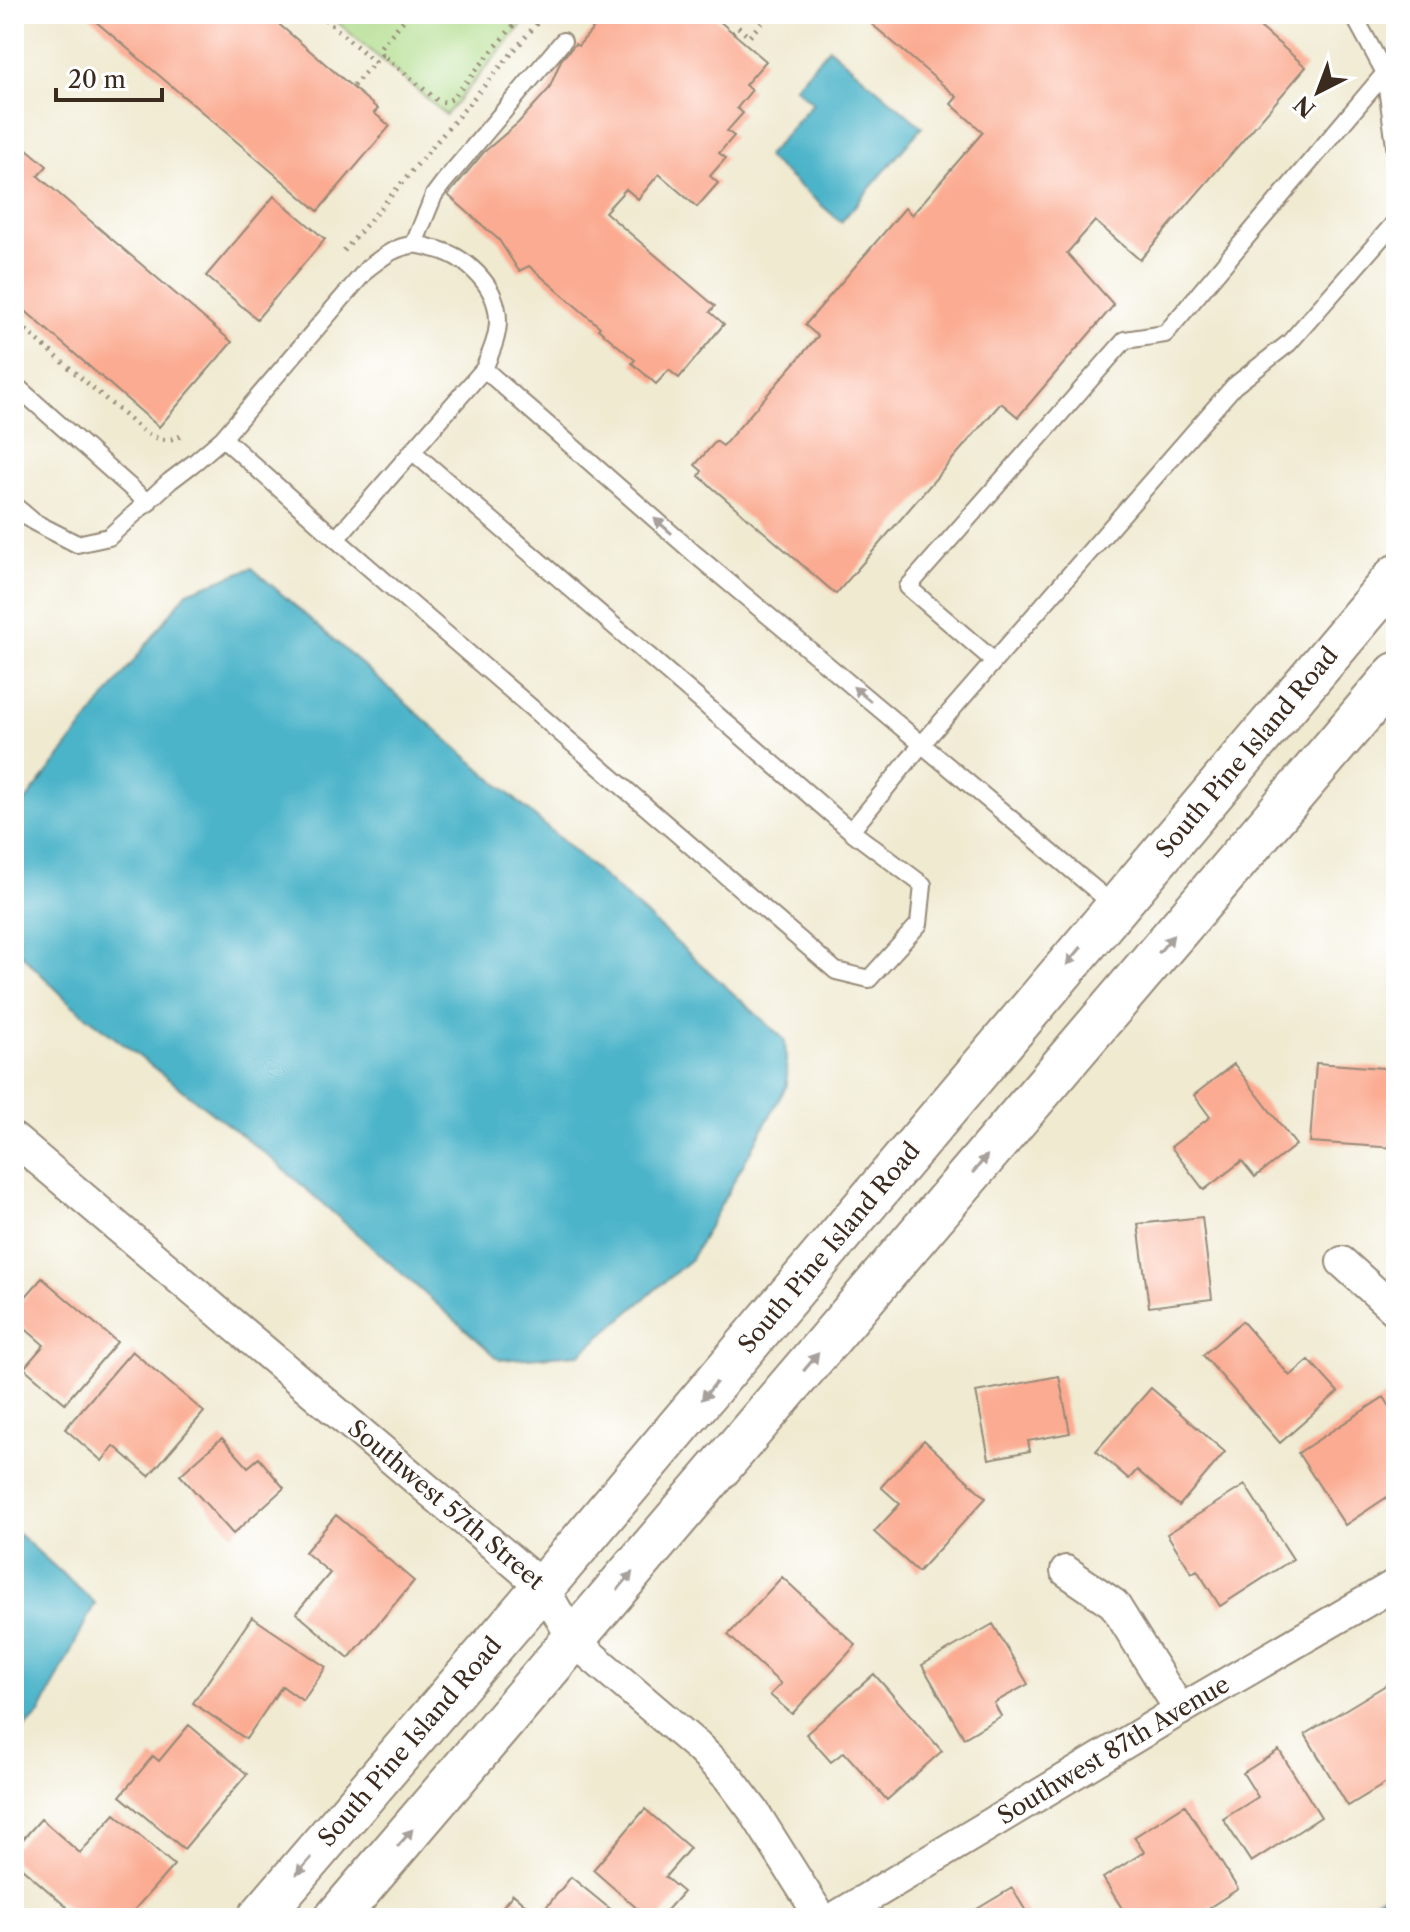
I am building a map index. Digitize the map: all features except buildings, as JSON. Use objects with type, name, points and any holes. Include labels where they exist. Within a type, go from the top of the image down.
[{"type":"main road","name":"South Pine Island Road","points":[[259,1918],[543,1587],[1396,576]]},
{"type":"main road","points":[[336,1918],[1396,674]]},
{"type":"street","name":"Southwest 57th Street","points":[[14,1139],[543,1587],[574,1641],[698,1747],[728,1777],[753,1810],[821,1918]]},
{"type":"street","points":[[1342,1262],[1396,1311]]},
{"type":"street","points":[[1066,1571],[1114,1604],[1180,1710]]},
{"type":"street","name":"Southwest 87th Avenue","points":[[834,1918],[1396,1584]]},
{"type":"lane","points":[[1353,14],[1385,73],[1396,153]]},
{"type":"lane","points":[[414,244],[434,195],[563,41]]},
{"type":"lane","points":[[994,661],[908,587],[1125,340],[1165,334],[1385,73]]},
{"type":"lane","points":[[851,831],[922,744],[1234,386],[1289,343],[1396,221]]},
{"type":"lane","points":[[14,505],[34,522],[77,544],[109,537],[223,438],[368,268],[393,250],[414,244],[439,249],[463,260],[487,287],[498,320],[494,345],[484,369],[336,539]]},
{"type":"lane","points":[[484,369],[696,555],[1116,907]]},
{"type":"lane","points":[[14,384],[148,503]]},
{"type":"lane","points":[[223,438],[836,971],[869,979],[919,924],[923,885],[851,831],[412,451]]},
{"type":"path","points":[[319,14],[375,62]]},
{"type":"path","points":[[409,14],[382,45],[382,54],[438,101],[445,102],[452,99],[523,14]]},
{"type":"path","points":[[338,258],[545,14]]},
{"type":"path","points":[[733,33],[738,27],[749,37],[769,14]]},
{"type":"path","points":[[352,87],[382,54]]},
{"type":"path","points":[[14,320],[144,432],[158,440],[174,439],[187,433]]},
{"type":"green space","points":[[328,14],[531,14],[446,115]]},
{"type":"water","points":[[829,48],[922,127],[841,222],[766,157],[813,103],[795,87]]},
{"type":"water","points":[[252,568],[785,1040],[787,1085],[691,1259],[580,1354],[500,1360],[271,1158],[71,1004],[14,947],[14,816],[187,592]]},
{"type":"water","points":[[14,1530],[95,1603],[40,1713],[14,1739]]},
{"type":"water","points":[[1396,1885],[1396,1918],[1345,1918],[1385,1894]]}]
